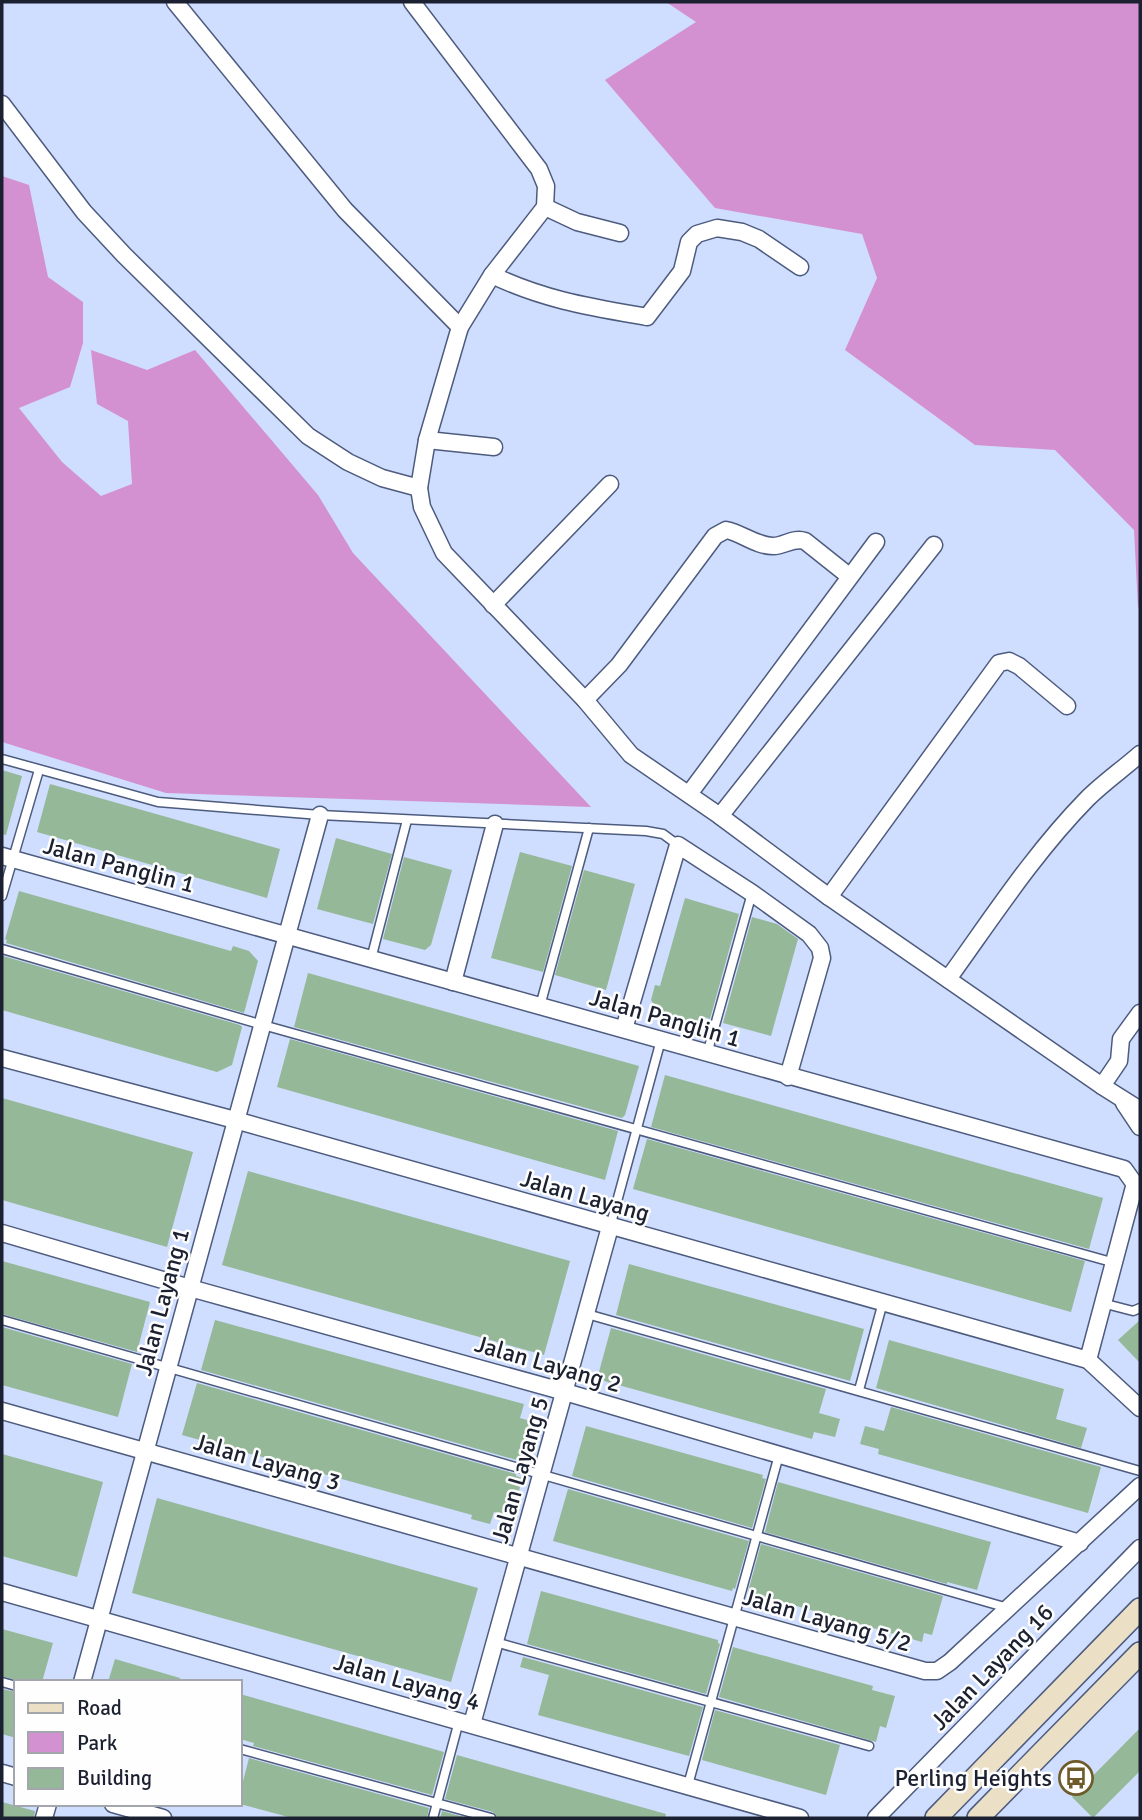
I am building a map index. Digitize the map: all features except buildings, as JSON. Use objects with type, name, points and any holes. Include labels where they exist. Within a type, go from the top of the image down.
[{"type":"main road","points":[[936,1818],[1140,1609]]},
{"type":"main road","points":[[978,1818],[1140,1653]]},
{"type":"street","points":[[175,2],[345,210],[460,327]]},
{"type":"street","points":[[412,2],[539,169],[546,186],[545,207],[492,275],[460,327],[427,440],[419,488],[422,507],[444,553],[585,700],[631,755],[720,816],[829,897],[1140,1110]]},
{"type":"street","points":[[2,104],[100,229],[308,436],[348,462],[382,478],[419,488]]},
{"type":"street","points":[[545,207],[577,222],[620,233]]},
{"type":"street","points":[[492,275],[524,290],[570,304],[647,317],[682,271],[689,242],[697,234],[717,228],[742,232],[759,239],[800,267]]},
{"type":"street","points":[[427,440],[494,447]]},
{"type":"street","points":[[493,605],[610,484]]},
{"type":"street","points":[[585,700],[619,665],[715,536],[726,530],[759,544],[775,546],[798,538],[849,576]]},
{"type":"street","points":[[689,794],[876,542]]},
{"type":"street","points":[[720,816],[934,545]]},
{"type":"street","points":[[829,897],[999,663],[1009,661],[1019,666],[1067,706]]},
{"type":"street","points":[[948,979],[1009,894],[1070,817],[1140,754]]},
{"type":"street","name":"Jalan Layang 1","points":[[83,1680],[320,815]]},
{"type":"street","points":[[453,982],[495,824]]},
{"type":"street","points":[[624,1029],[678,845],[809,934],[820,948],[822,958],[789,1077]]},
{"type":"street","name":"Jalan Panglin 1","points":[[7,857],[1124,1170],[1137,1181],[1134,1212],[1102,1303],[1088,1360]]},
{"type":"street","points":[[1102,1086],[1119,1061],[1121,1039],[1140,1013]]},
{"type":"street","name":"Jalan Layang","points":[[2,1058],[235,1120],[1088,1360],[1138,1401]]},
{"type":"street","points":[[1119,1097],[1140,1127]]},
{"type":"street","name":"Jalan Layang 5","points":[[465,1722],[495,1642],[610,1227]]},
{"type":"street","name":"Jalan Layang 2","points":[[2,1233],[565,1392],[1080,1543]]},
{"type":"street","name":"Jalan Layang 3","points":[[2,1411],[519,1557]]},
{"type":"street","name":"Jalan Layang 5/2","points":[[519,1557],[925,1671],[937,1671],[1140,1486]]},
{"type":"street","name":"Jalan Layang 16","points":[[876,1818],[1140,1548]]},
{"type":"street","name":"Jalan Layang 4","points":[[2,1592],[800,1818]]},
{"type":"street","points":[[120,1806],[163,1818]]},
{"type":"lane","points":[[2,759],[158,802],[320,815],[646,831],[663,834],[678,845]]},
{"type":"lane","points":[[2,896],[7,857],[39,770]]},
{"type":"lane","points":[[371,959],[407,820]]},
{"type":"lane","points":[[540,1006],[589,828]]},
{"type":"lane","points":[[707,1054],[752,893]]},
{"type":"lane","points":[[2,949],[263,1025],[1115,1263]]},
{"type":"lane","points":[[610,1227],[661,1041]]},
{"type":"lane","points":[[859,1390],[883,1302]]},
{"type":"lane","points":[[1102,1303],[1133,1311],[1140,1307]]},
{"type":"lane","points":[[587,1314],[1140,1471]]},
{"type":"lane","points":[[2,1320],[1009,1608]]},
{"type":"lane","points":[[688,1785],[779,1455]]},
{"type":"lane","points":[[495,1642],[869,1746]]},
{"type":"lane","points":[[433,1818],[465,1722]]},
{"type":"lane","points":[[242,1749],[491,1818]]},
{"type":"green space","points":[[666,2],[1140,2],[1140,609],[1134,530],[1055,450],[975,445],[845,350],[877,278],[862,234],[715,208],[605,80],[696,22]]},
{"type":"green space","points":[[2,176],[29,185],[48,277],[83,302],[83,343],[70,387],[19,408],[62,462],[101,496],[132,484],[128,421],[97,404],[91,350],[147,370],[195,350],[318,495],[353,553],[591,807],[166,793],[2,742]]},
{"type":"place","name":"Perling Heights","points":[[1076,1778]]}]
